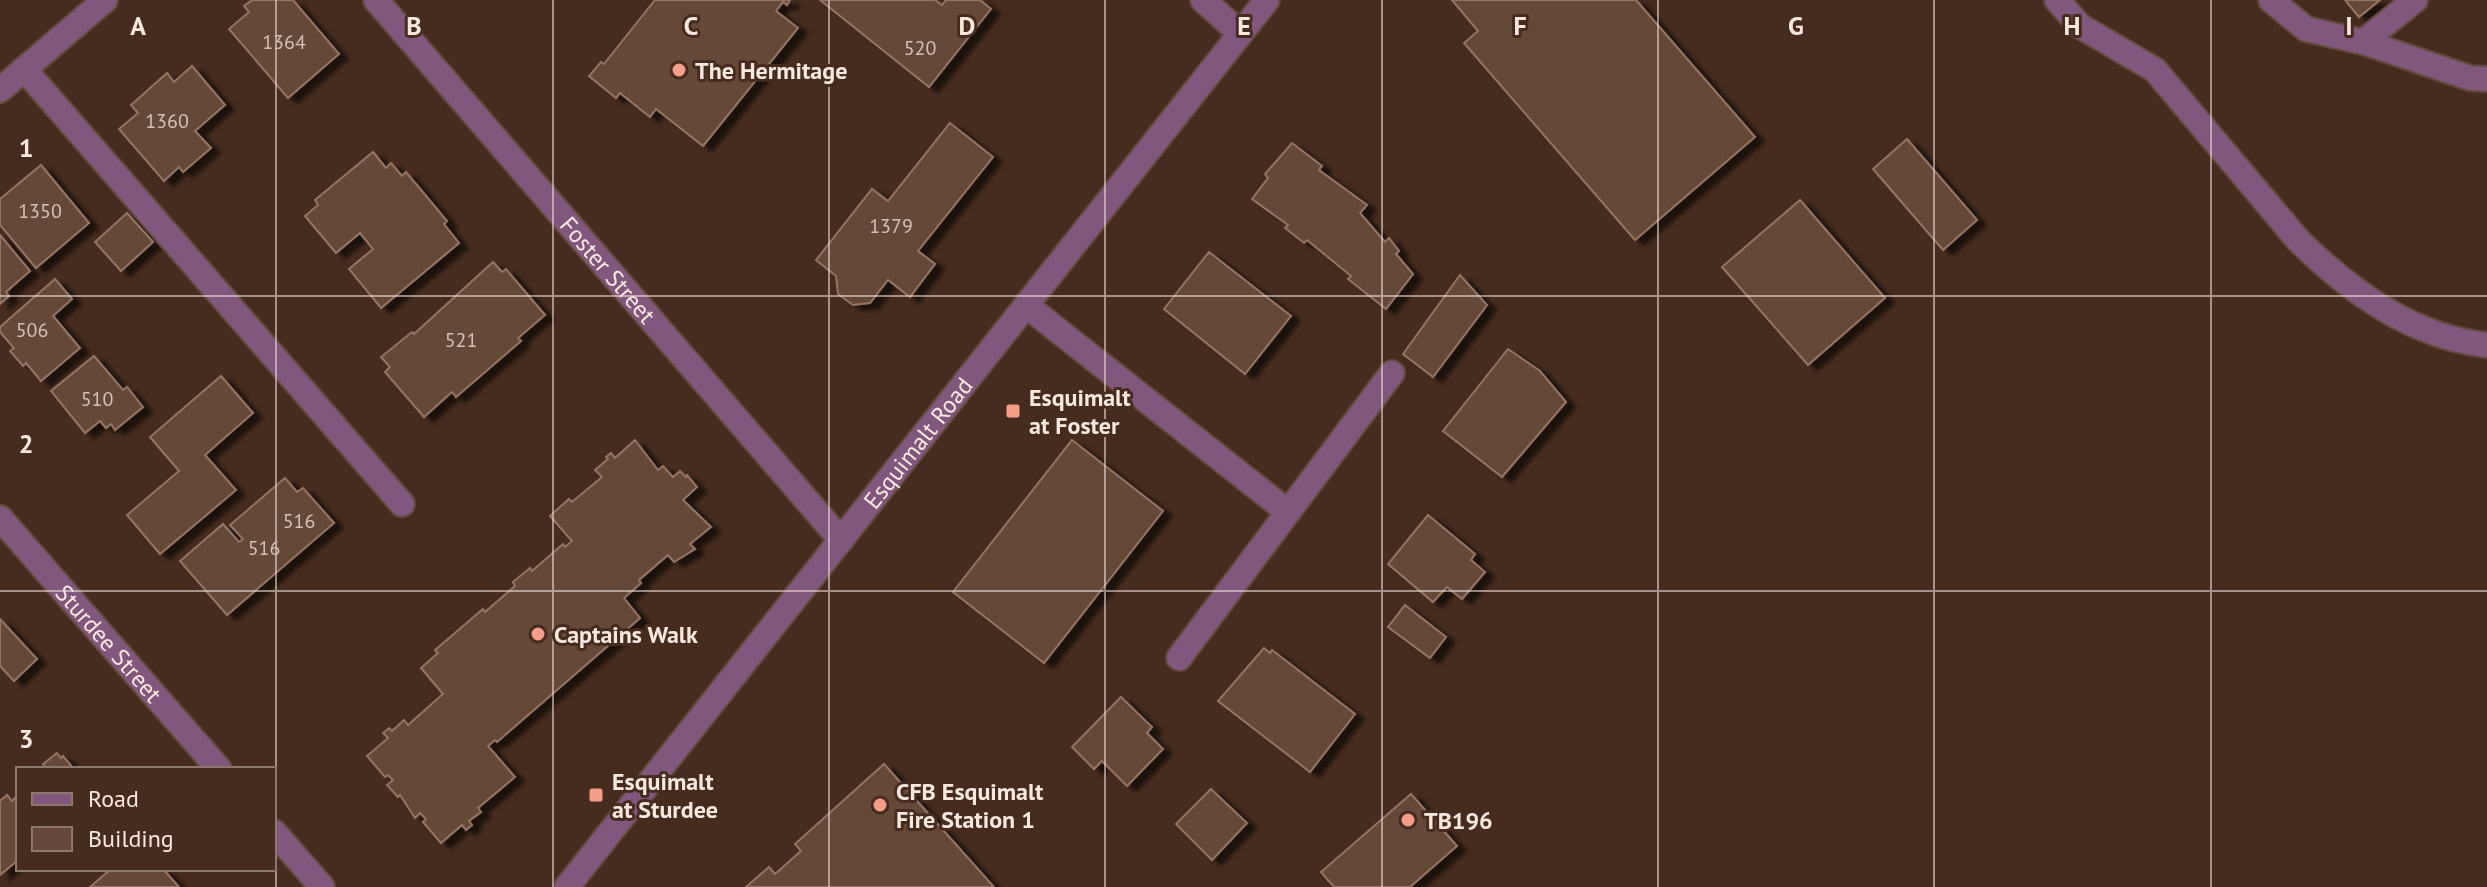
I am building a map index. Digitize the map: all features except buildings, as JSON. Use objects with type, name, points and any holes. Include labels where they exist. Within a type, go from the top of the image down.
[{"type":"street","points":[[0,90],[105,0]]},
{"type":"street","name":"Foster Street","points":[[376,0],[841,540]]},
{"type":"street","points":[[1203,0],[1240,33]]},
{"type":"street","name":"Esquimalt Road","points":[[567,887],[1267,0]]},
{"type":"street","points":[[2057,0],[2080,26],[2155,70],[2298,240],[2322,264],[2370,302],[2419,328],[2462,342],[2487,345]]},
{"type":"street","points":[[2271,0],[2306,29],[2363,42],[2470,78],[2487,79]]},
{"type":"street","points":[[2363,42],[2415,0]]},
{"type":"street","points":[[24,69],[402,504]]},
{"type":"street","points":[[1027,306],[1288,512]]},
{"type":"street","points":[[1179,658],[1392,373]]},
{"type":"street","name":"Sturdee Street","points":[[0,518],[217,767]]},
{"type":"street","points":[[276,834],[322,887]]},
{"type":"place","name":"The Hermitage","points":[[679,70]]},
{"type":"place","name":"Esquimalt at Foster","points":[[1013,411]]},
{"type":"place","name":"Captains Walk","points":[[538,634]]},
{"type":"place","name":"Esquimalt at Sturdee","points":[[596,795]]},
{"type":"place","name":"CFB Esquimalt Fire Station 1","points":[[880,805]]},
{"type":"place","name":"TB196","points":[[1408,820]]}]
